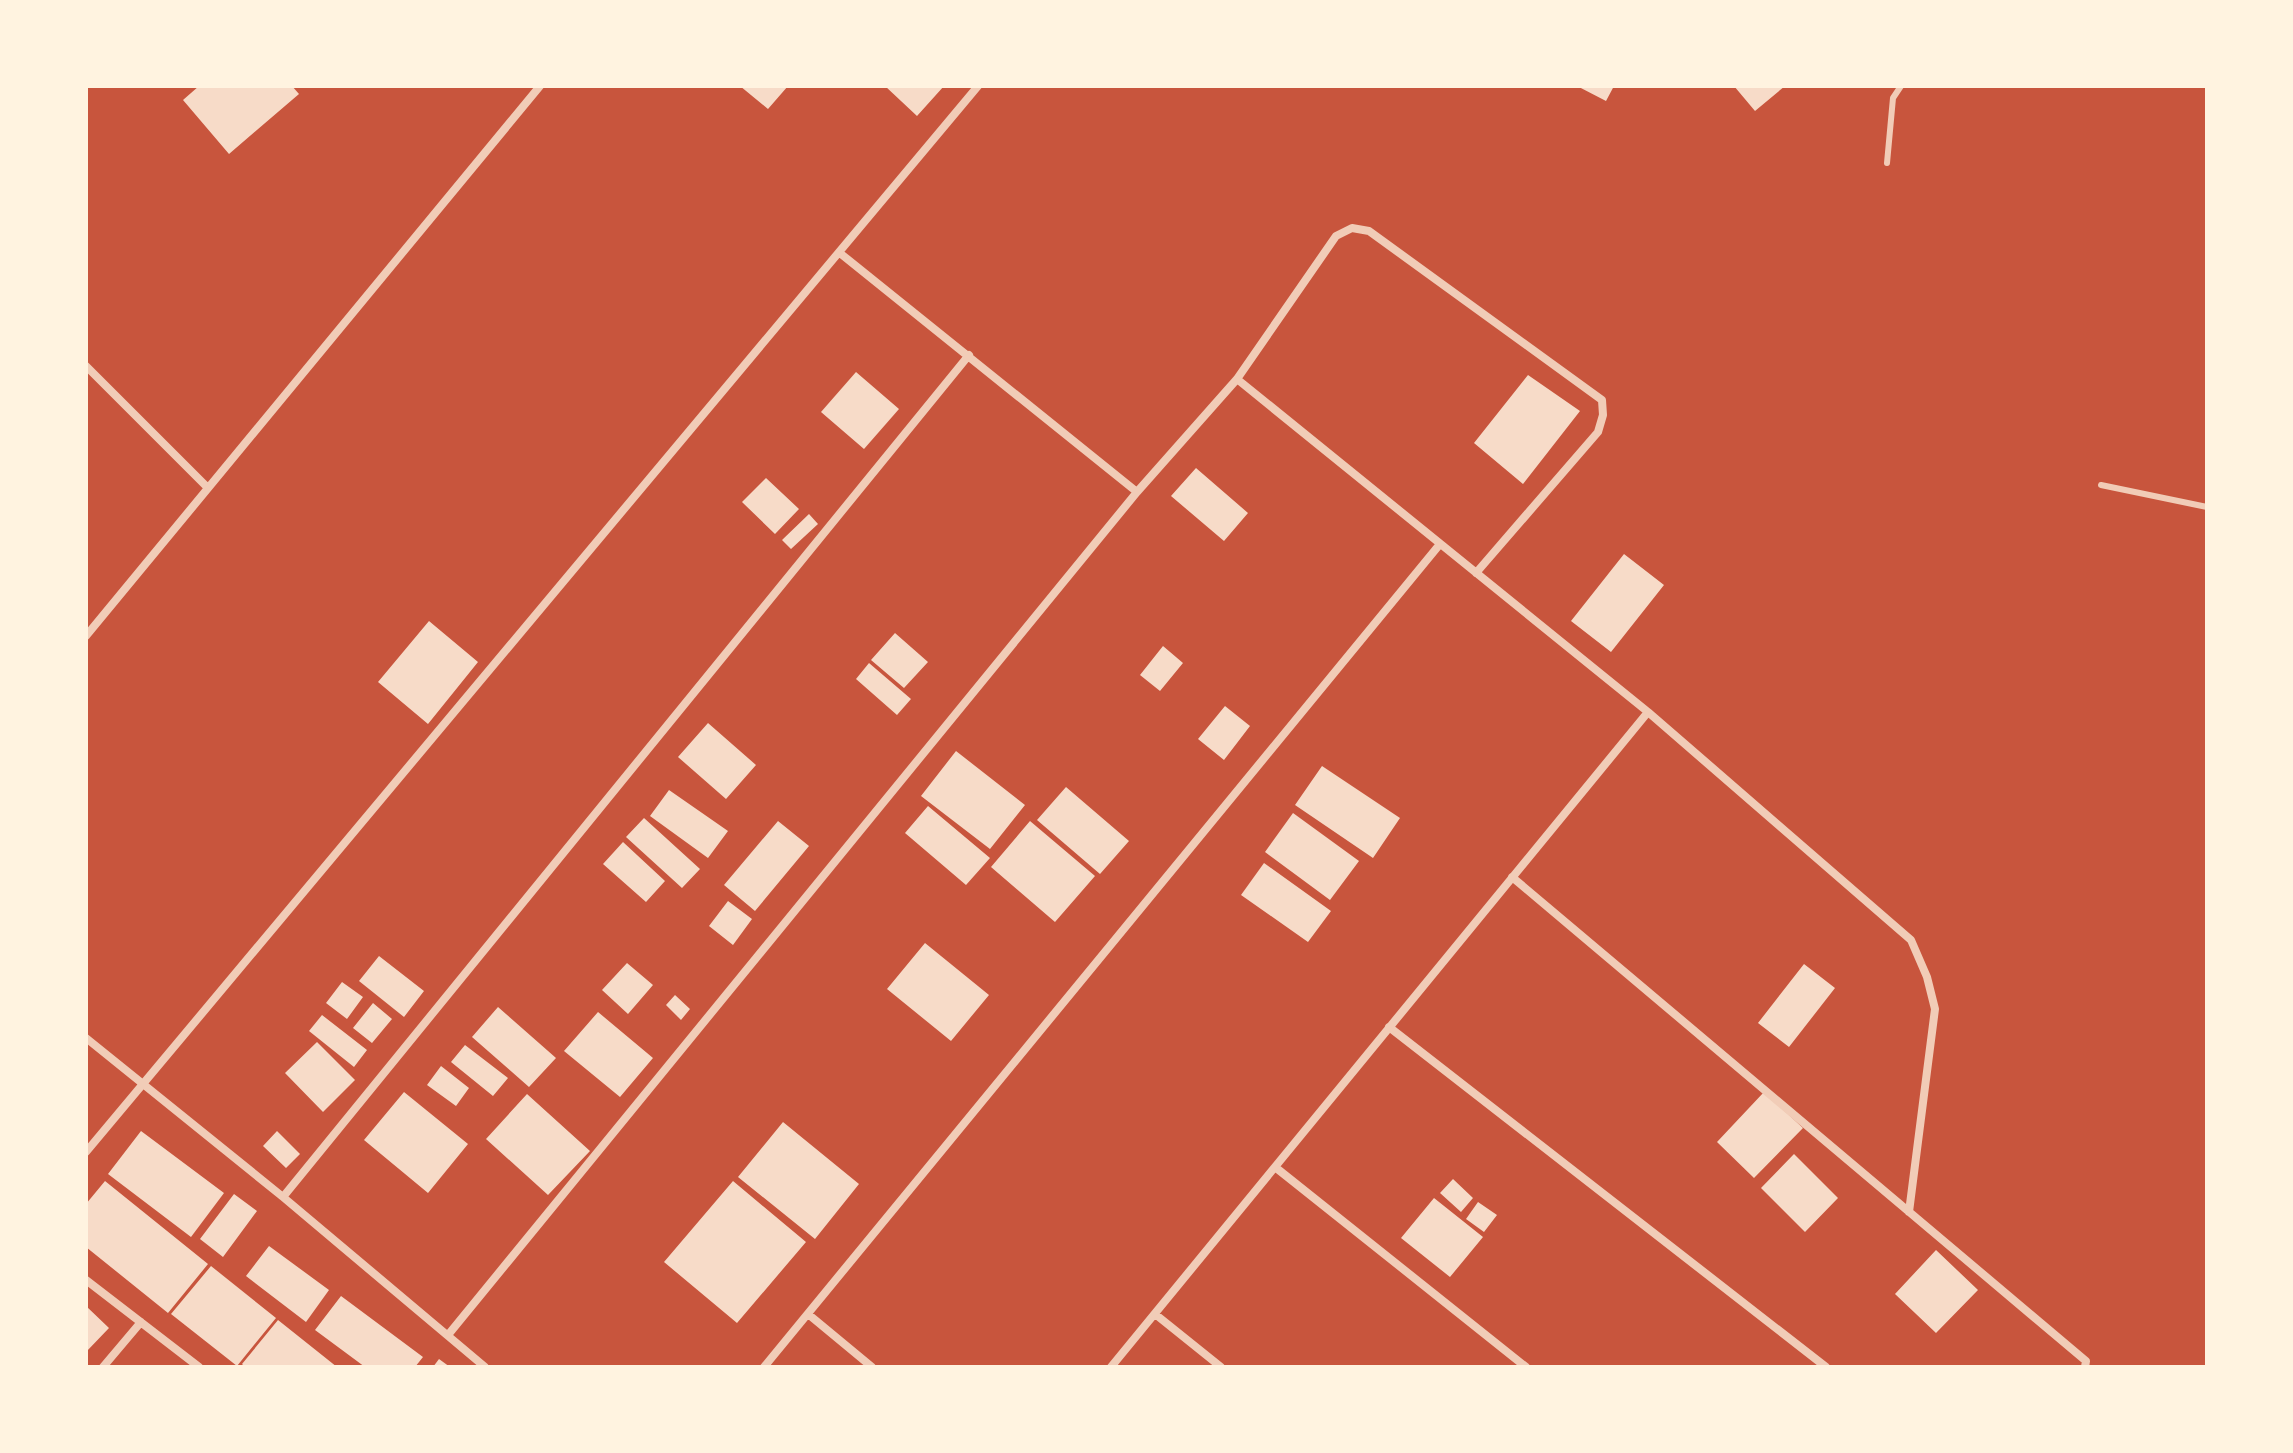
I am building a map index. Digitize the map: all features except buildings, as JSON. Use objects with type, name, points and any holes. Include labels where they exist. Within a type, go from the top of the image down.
[{"type":"street","points":[[86,636],[540,86]]},
{"type":"street","points":[[86,1152],[142,1081],[841,254],[978,86]]},
{"type":"street","points":[[448,1335],[1137,492],[1237,379],[1336,236],[1352,228],[1369,231],[1579,380],[1602,400],[1603,415],[1598,432],[1476,573]]},
{"type":"street","points":[[841,254],[1137,492]]},
{"type":"street","points":[[283,1197],[969,355]]},
{"type":"street","points":[[86,366],[208,488]]},
{"type":"street","points":[[1237,379],[1648,712],[1911,940],[1927,977],[1935,1009],[1909,1212]]},
{"type":"street","points":[[764,1367],[1440,544]]},
{"type":"street","points":[[1111,1367],[1648,712]]},
{"type":"street","points":[[1512,877],[2086,1361],[2085,1367]]},
{"type":"street","points":[[1389,1027],[1826,1367]]},
{"type":"street","points":[[86,1038],[283,1197],[485,1367]]},
{"type":"street","points":[[1275,1167],[1526,1367]]},
{"type":"street","points":[[86,1280],[199,1367]]},
{"type":"street","points":[[808,1314],[872,1367]]},
{"type":"street","points":[[1155,1314],[1221,1367]]},
{"type":"street","points":[[103,1367],[141,1322]]},
{"type":"lane","points":[[1887,163],[1893,98],[1901,86]]},
{"type":"lane","points":[[2101,485],[2207,507]]}]
